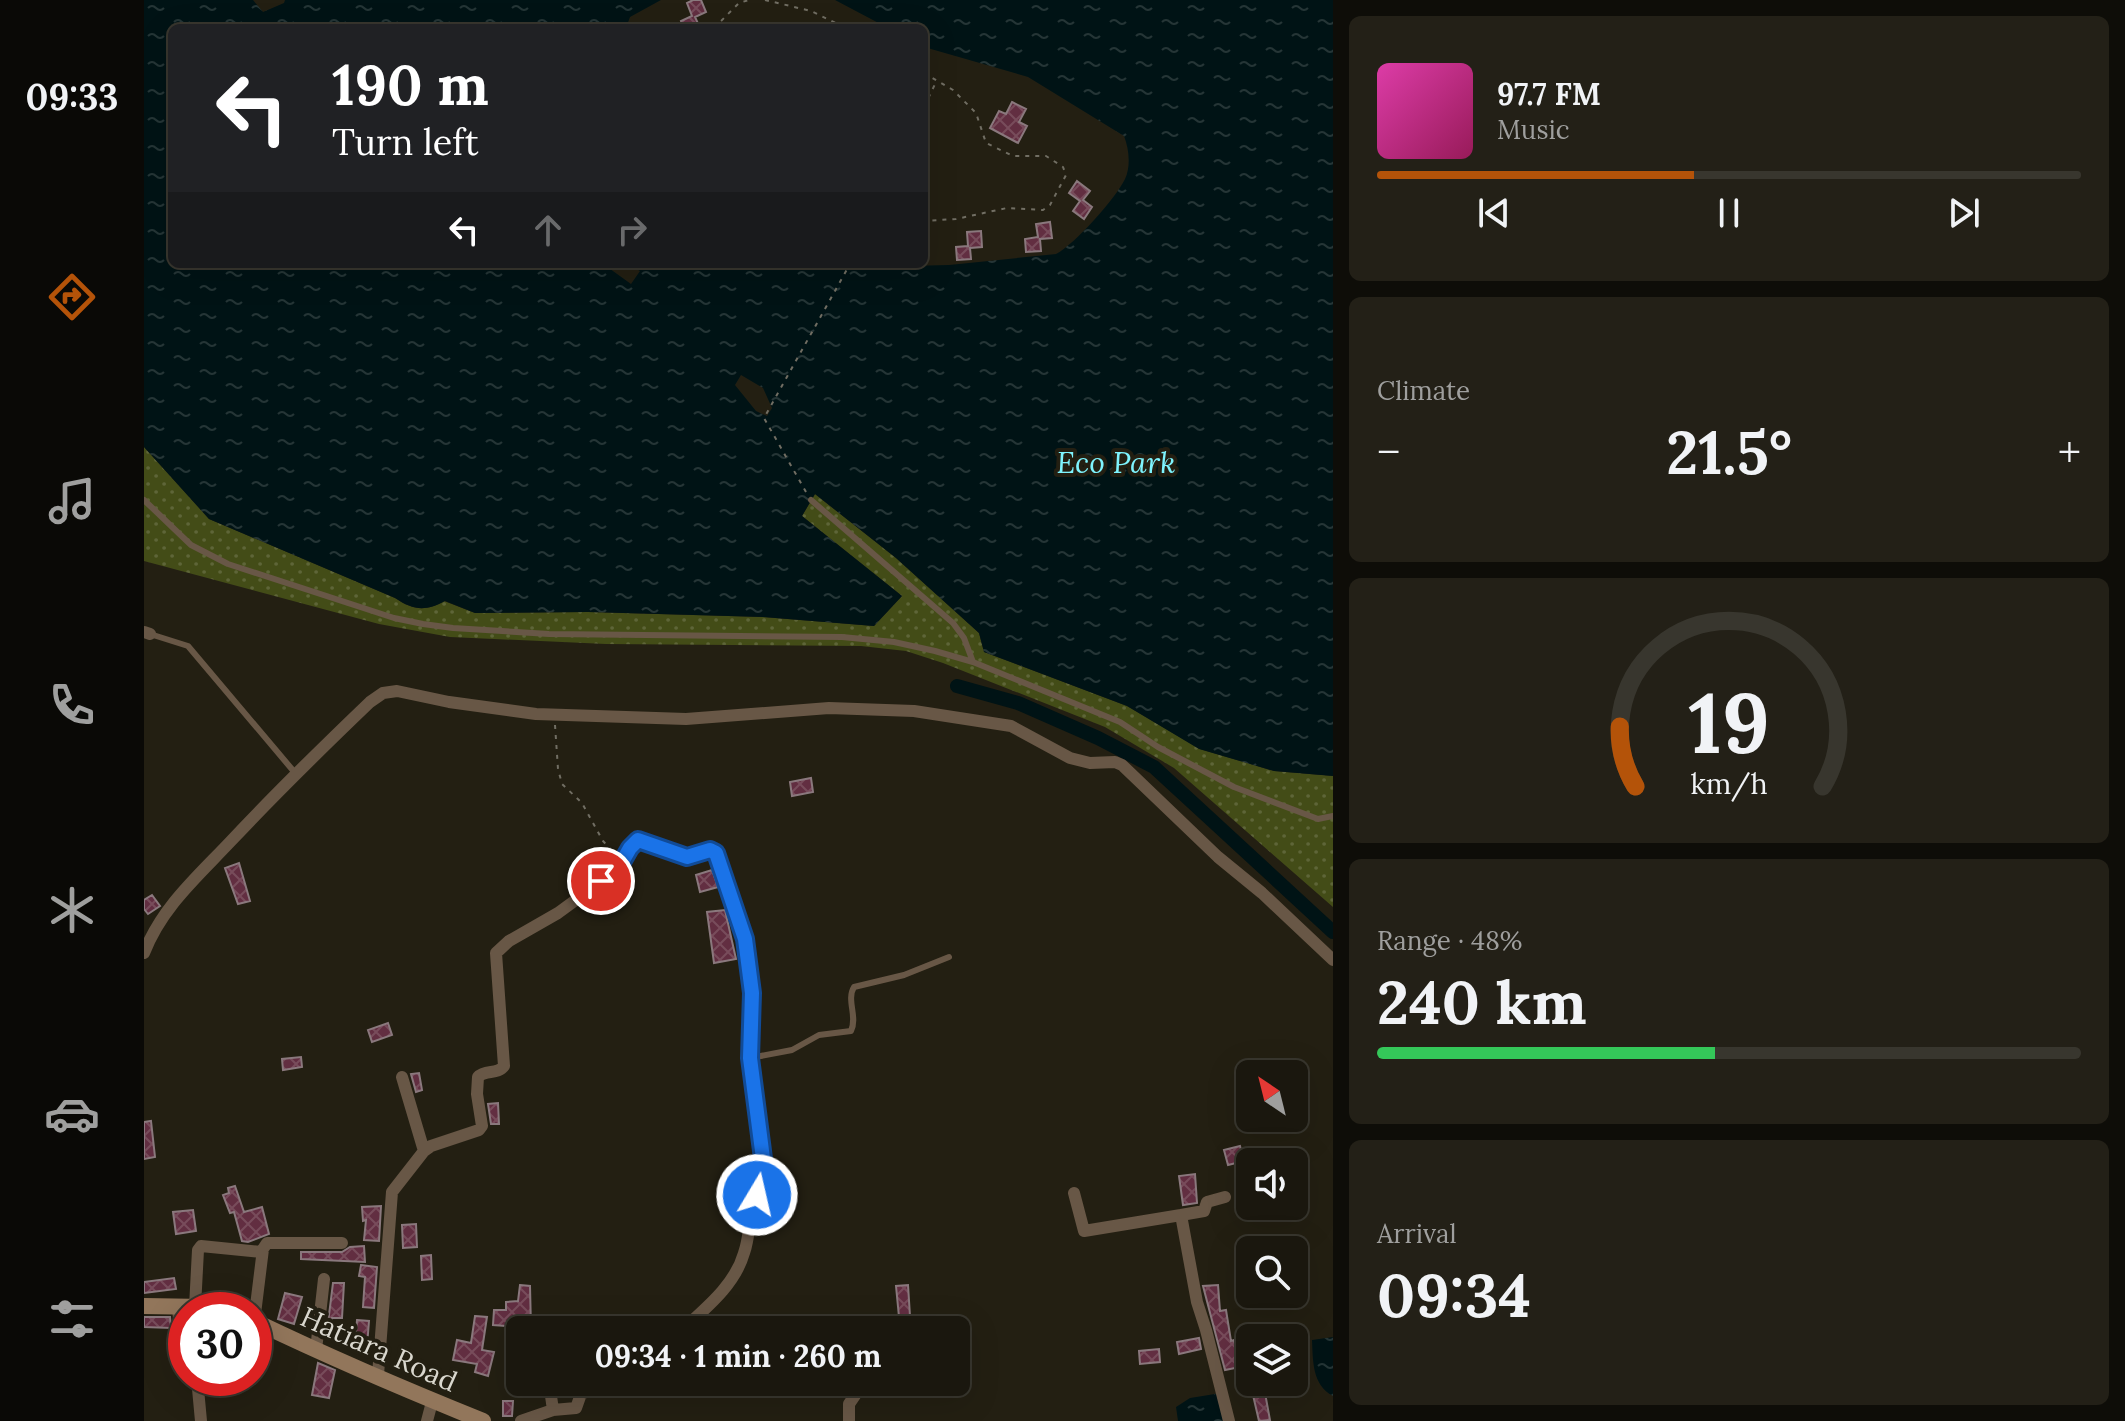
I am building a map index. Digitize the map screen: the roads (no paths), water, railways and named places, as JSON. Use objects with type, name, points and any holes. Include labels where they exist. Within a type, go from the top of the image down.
[{"type":"street","points":[[144,953],[158,921],[176,897],[370,702],[383,693],[397,691],[449,702],[554,715],[686,719],[842,707],[914,711],[1011,726],[1070,758],[1122,765],[1218,857],[1262,893],[1333,960]]},
{"type":"street","points":[[378,1375],[392,1192],[424,1151],[482,1126],[478,1077],[504,1066],[496,961],[500,947],[558,913],[618,869],[638,840],[687,857],[715,851],[745,939],[753,1013],[750,1058],[765,1174],[752,1206],[744,1256],[729,1282],[697,1316]]},
{"type":"street","points":[[402,1077],[424,1151]]},
{"type":"street","points":[[1074,1193],[1084,1231],[1204,1211],[1207,1202],[1225,1197]]},
{"type":"street","points":[[1181,1215],[1197,1302],[1229,1421]]},
{"type":"street","points":[[257,1292],[262,1252],[270,1241],[342,1243]]},
{"type":"street","points":[[189,1292],[201,1246],[262,1252]]},
{"type":"street","points":[[316,1350],[324,1279]]},
{"type":"street","points":[[144,1306],[168,1307]]},
{"type":"street","name":"Hatiara Road","points":[[272,1330],[378,1375],[432,1402],[483,1421]]},
{"type":"street","points":[[199,1396],[201,1421]]},
{"type":"street","points":[[551,1396],[553,1410]]},
{"type":"street","points":[[521,1421],[553,1410],[576,1408],[580,1396]]},
{"type":"street","points":[[849,1421],[849,1404],[854,1396]]},
{"type":"street","points":[[427,1421],[432,1402]]},
{"type":"lane","points":[[144,500],[191,545],[228,564],[394,618],[423,624],[549,634],[842,637],[894,642],[973,662],[1120,722],[1158,747],[1234,787],[1318,819],[1333,816]]},
{"type":"lane","points":[[811,500],[953,623],[964,638],[973,662]]},
{"type":"lane","points":[[147,633],[188,646],[296,774]]},
{"type":"lane","points":[[750,1058],[792,1050],[819,1035],[851,1031],[854,1025],[851,992],[854,987],[904,975],[949,957]]},
{"type":"water","name":"Eco Park","points":[[144,0],[253,0],[263,12],[285,0],[661,0],[630,17],[627,24],[168,24],[168,268],[609,268],[631,284],[640,271],[635,268],[928,268],[928,266],[1056,254],[1083,231],[1120,187],[1129,163],[1124,136],[1028,77],[928,48],[928,24],[880,24],[835,0],[1333,0],[1333,776],[1274,771],[1199,749],[1127,706],[984,652],[979,633],[896,558],[815,494],[802,516],[902,596],[874,626],[763,617],[588,612],[475,613],[445,601],[431,607],[413,607],[209,519],[144,447]],"holes":[[[741,375],[763,388],[772,408],[767,416],[756,411],[735,385]]]},
{"type":"water","points":[[1333,1337],[1333,1396],[1317,1379],[1312,1340]]},
{"type":"water","points":[[1221,1393],[1223,1421],[1178,1421],[1176,1407],[1190,1398]]},
{"type":"waterway","points":[[957,686],[1018,703],[1154,767],[1333,932]]}]
